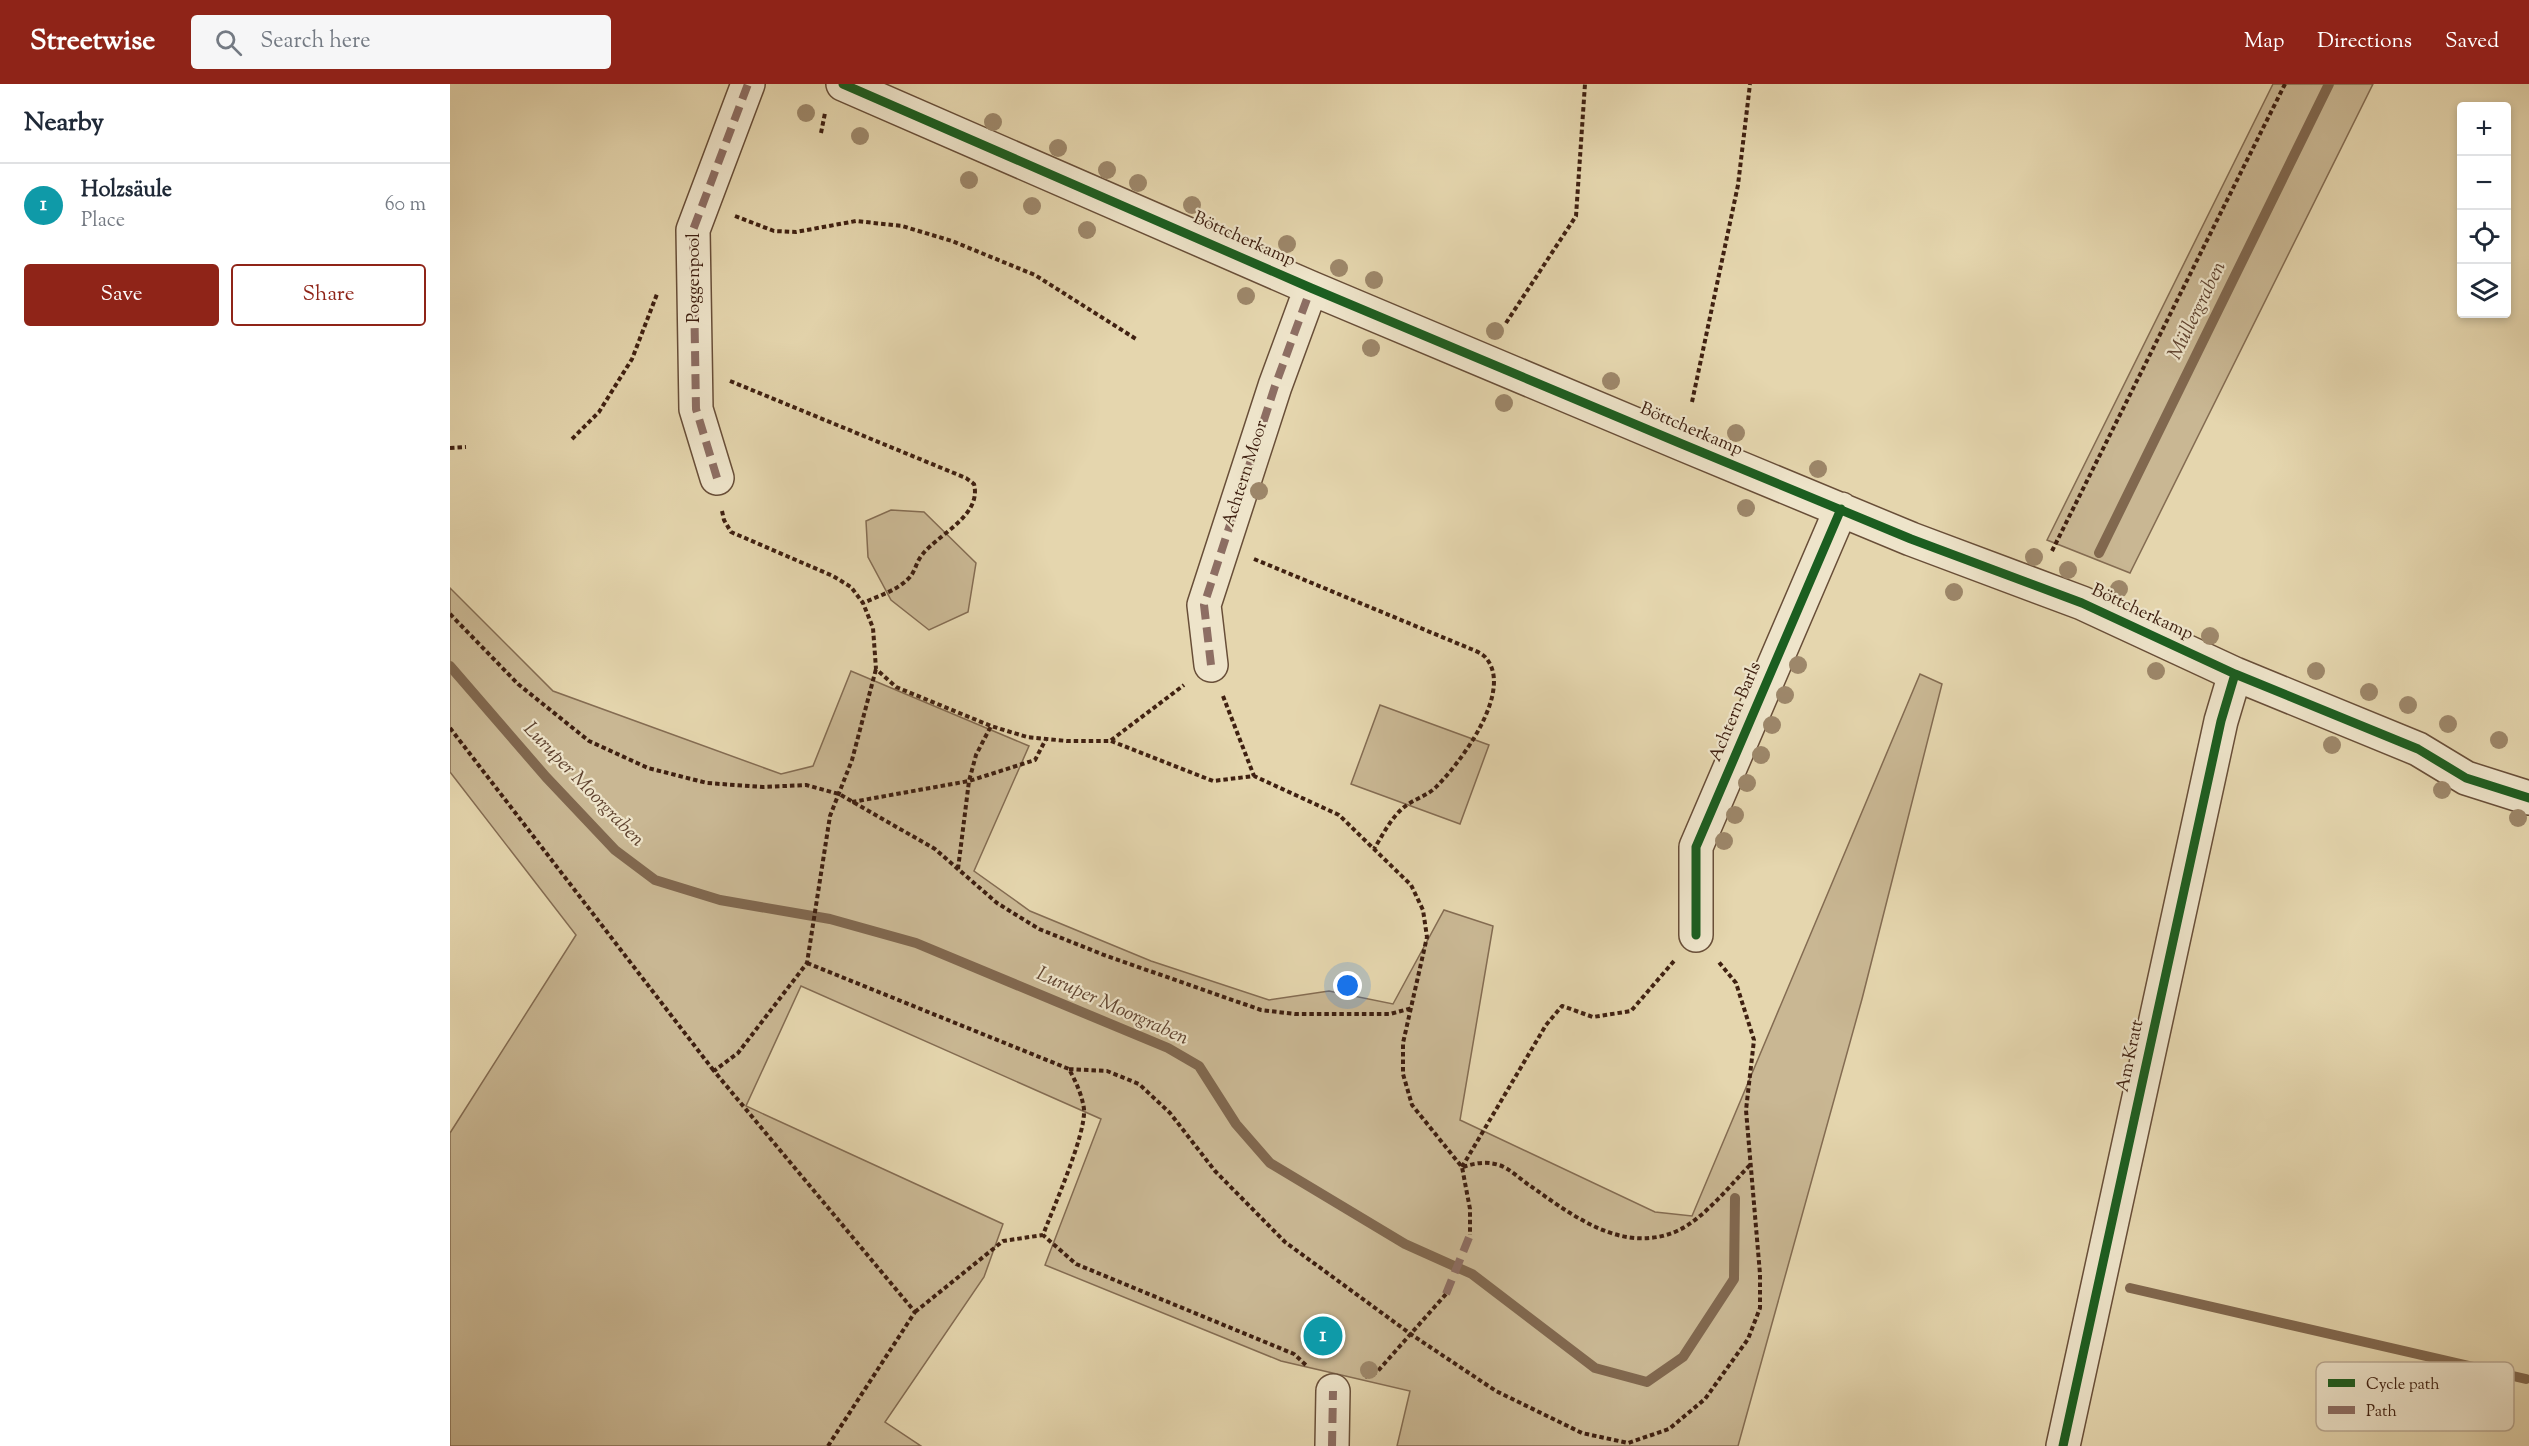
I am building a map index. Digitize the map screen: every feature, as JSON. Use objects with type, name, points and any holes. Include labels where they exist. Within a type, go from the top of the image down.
[{"type":"street","name":"Poggenpool","points":[[717,478],[696,408],[693,230],[748,84]]},
{"type":"street","name":"Böttcherkamp","points":[[843,84],[1311,288],[1911,539],[2082,603],[2235,674],[2418,749],[2466,778],[2529,798]]},
{"type":"street","name":"Achtern Moor","points":[[1212,665],[1204,605],[1275,386],[1311,288]]},
{"type":"street","name":"Achtern Barls","points":[[1696,935],[1696,847],[1841,509]]},
{"type":"street","name":"Am Kratt","points":[[2063,1446],[2221,721],[2235,674]]},
{"type":"street","points":[[1332,1446],[1333,1391]]},
{"type":"path","points":[[1506,323],[1576,216],[1585,84]]},
{"type":"path","points":[[1692,402],[1738,184],[1749,84]]},
{"type":"path","points":[[2052,551],[2285,84]]},
{"type":"path","points":[[703,204],[774,231],[796,232],[856,221],[902,226],[952,241],[1035,275],[1136,339]]},
{"type":"path","points":[[572,439],[599,412],[632,358],[661,285]]},
{"type":"path","points":[[695,367],[966,478],[974,484],[972,504],[962,518],[921,556],[910,578],[894,589],[863,603]]},
{"type":"path","points":[[450,448],[466,447]]},
{"type":"path","points":[[714,1071],[738,1053],[807,963],[830,816],[852,760],[876,669],[873,628],[863,603],[851,587],[833,576],[731,532],[724,520],[717,478]]},
{"type":"path","points":[[1220,554],[1256,560],[1471,649],[1486,657],[1492,668],[1495,689],[1489,710],[1457,761],[1436,788],[1402,808],[1374,849]]},
{"type":"path","points":[[450,615],[518,684],[589,741],[648,768],[707,783],[763,787],[806,785],[839,794],[935,849],[998,903],[1039,929],[1104,955],[1261,1010],[1295,1014],[1390,1014],[1412,1008]]},
{"type":"path","points":[[1110,741],[1212,665],[1254,776]]},
{"type":"path","points":[[876,669],[896,687],[991,726],[1027,737],[1110,741],[1213,781],[1254,776],[1339,814],[1411,885],[1423,910],[1427,937],[1404,1043],[1404,1074],[1412,1104],[1462,1167],[1470,1209],[1470,1235]]},
{"type":"path","points":[[958,870],[969,781],[976,755],[991,726]]},
{"type":"path","points":[[450,728],[714,1071],[915,1312]]},
{"type":"path","points":[[851,802],[969,781],[1035,760],[1046,739]]},
{"type":"path","points":[[807,963],[1070,1069],[1107,1071],[1139,1084],[1170,1113],[1215,1171],[1285,1242],[1412,1335],[1496,1391],[1582,1433],[1629,1445],[1669,1429],[1705,1399],[1748,1339],[1760,1308],[1760,1285],[1746,1110],[1754,1040],[1736,983],[1696,935],[1631,1011],[1593,1017],[1562,1006],[1546,1025],[1462,1167]]},
{"type":"path","points":[[1043,1235],[1081,1134],[1084,1111],[1079,1089],[1070,1069]]},
{"type":"path","points":[[1462,1167],[1479,1162],[1500,1165],[1579,1219],[1624,1238],[1652,1239],[1679,1230],[1700,1216],[1752,1163]]},
{"type":"path","points":[[828,1446],[915,1312],[1003,1242],[1043,1235]]},
{"type":"path","points":[[1043,1235],[1076,1264],[1294,1354],[1333,1391],[1377,1372],[1446,1294]]},
{"type":"shaded area","points":[[2273,84],[2373,84],[2130,573],[2047,540]]},
{"type":"shaded area","points":[[891,510],[924,512],[976,563],[968,612],[929,630],[891,600],[868,557],[866,521]]},
{"type":"shaded area","points":[[450,588],[553,691],[781,774],[813,766],[851,671],[1029,746],[974,871],[1030,911],[1151,961],[1269,1000],[1329,991],[1393,1004],[1444,910],[1493,926],[1460,1120],[1655,1212],[1692,1216],[1920,674],[1942,684],[1862,999],[1738,1446],[1397,1446],[1410,1391],[1281,1361],[1045,1265],[1101,1119],[801,986],[746,1106],[1003,1224],[984,1277],[885,1422],[921,1446],[450,1446],[450,1133],[576,935],[450,772]]},
{"type":"shaded area","points":[[1380,705],[1489,745],[1460,824],[1351,784]]},
{"type":"waterway","name":"Müllergraben","points":[[2099,553],[2329,84]]},
{"type":"waterway","name":"Luruper Moorgraben","points":[[450,666],[546,777],[615,850],[655,880],[720,900],[830,919],[916,943],[1168,1048],[1199,1066],[1236,1124],[1270,1163],[1405,1244],[1472,1274],[1595,1368],[1647,1382],[1683,1357],[1734,1279],[1735,1198]]},
{"type":"waterway","points":[[2130,1288],[2452,1362]]},
{"type":"waterway","points":[[2514,1376],[2526,1379]]},
{"type":"marked path","points":[[717,478],[696,409],[693,230],[748,84]]},
{"type":"marked path","points":[[1211,665],[1204,605],[1275,386],[1311,288]]},
{"type":"marked path","points":[[1446,1294],[1470,1235]]},
{"type":"marked path","points":[[1332,1446],[1333,1391]]},
{"type":"cycle path","points":[[843,84],[1311,288],[1682,444],[1911,539],[2082,603],[2235,674],[2418,749],[2466,778],[2529,798]]},
{"type":"cycle path","points":[[1696,935],[1696,847],[1841,509]]},
{"type":"cycle path","points":[[2063,1446],[2221,721],[2235,674]]},
{"type":"place","name":"Holzsäule","points":[[1323,1336]]}]
